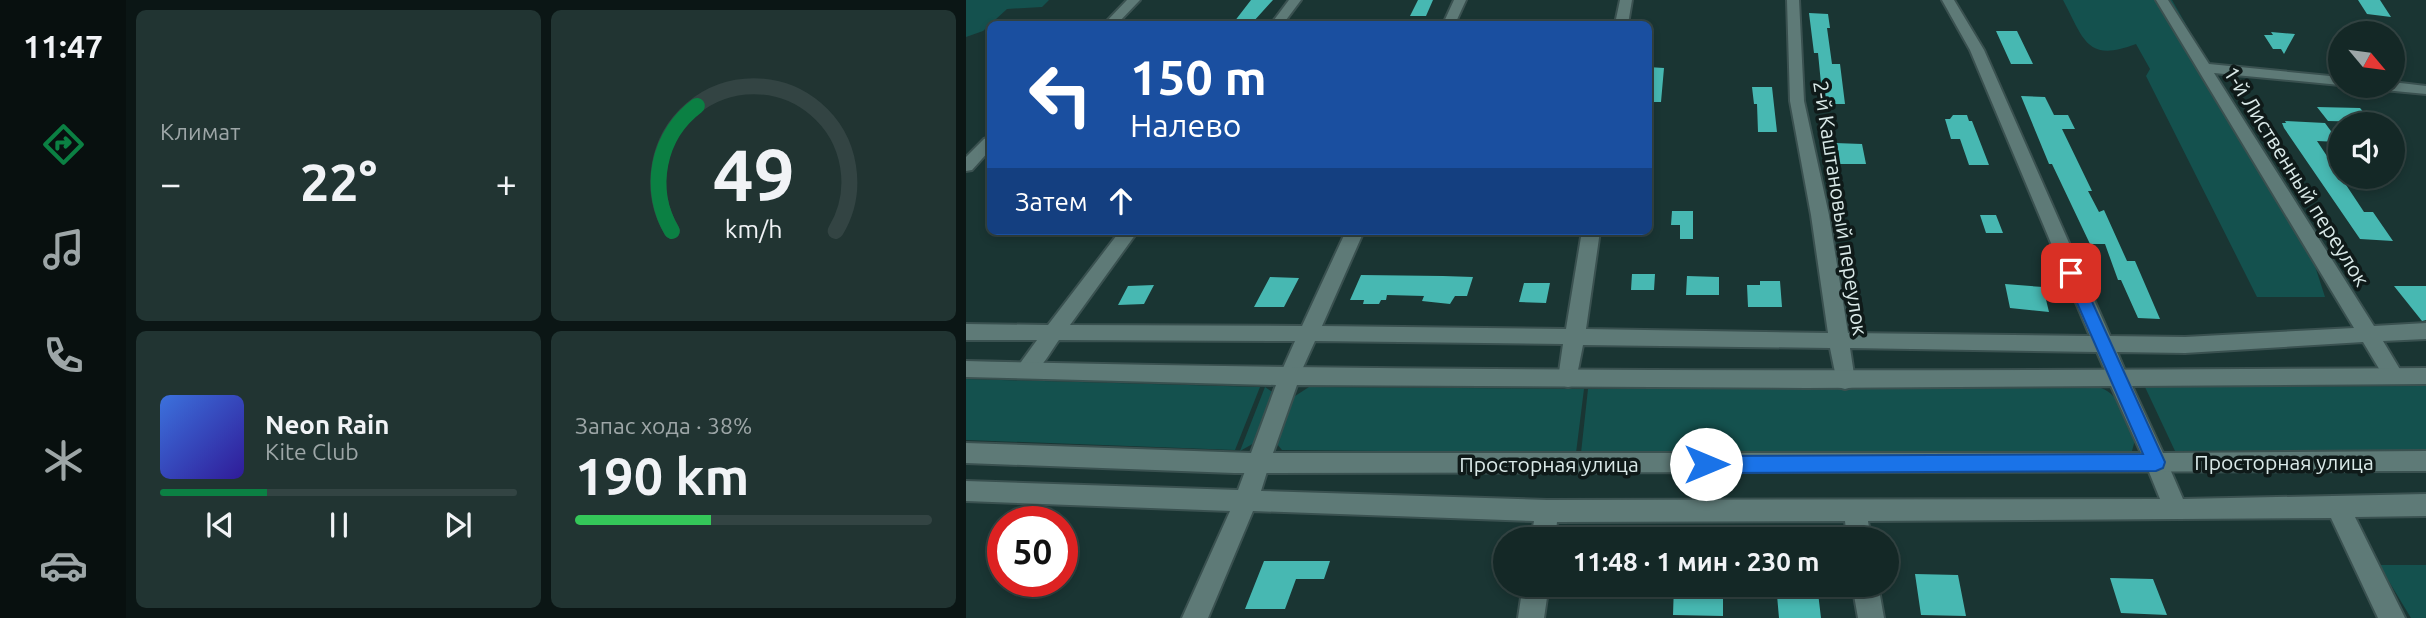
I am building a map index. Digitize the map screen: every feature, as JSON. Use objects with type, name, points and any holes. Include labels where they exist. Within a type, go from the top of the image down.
[{"type":"street","points":[[1113,21],[1134,0]]},
{"type":"street","points":[[1279,21],[1295,0]]},
{"type":"street","points":[[1450,21],[1460,0]]},
{"type":"street","points":[[1622,21],[1626,0]]},
{"type":"street","name":"2-й Каштановый переулок","points":[[1793,0],[1797,101],[1820,215],[1845,381]]},
{"type":"street","points":[[1948,0],[1977,50],[2101,344],[2176,510]]},
{"type":"street","name":"1-й Лиственный переулок","points":[[2162,0],[2394,376]]},
{"type":"street","points":[[2203,68],[2328,80]]},
{"type":"street","points":[[2405,88],[2426,90]]},
{"type":"street","points":[[966,166],[987,145]]},
{"type":"street","points":[[1026,369],[1126,235]]},
{"type":"street","points":[[1195,618],[1246,500],[1289,377],[1353,235]]},
{"type":"street","points":[[1568,379],[1590,235]]},
{"type":"street","points":[[966,332],[2218,344],[2426,331]]},
{"type":"street","points":[[966,369],[1289,377],[1845,381],[2426,376]]},
{"type":"street","name":"Просторная улица","points":[[966,453],[1259,462],[1577,464],[2426,461]]},
{"type":"street","points":[[966,491],[1547,511],[2176,510],[2426,505]]},
{"type":"street","points":[[2338,508],[2392,618]]},
{"type":"street","points":[[1545,527],[1547,511]]},
{"type":"street","points":[[1855,511],[1857,527]]},
{"type":"street","points":[[1531,618],[1534,597]]},
{"type":"street","points":[[1867,597],[1871,618]]},
{"type":"shaded area","points":[[966,0],[1049,0],[1042,7],[1007,9],[994,21],[987,21],[987,27],[983,31],[966,37]]},
{"type":"shaded area","points":[[2063,0],[2172,0],[2204,56],[2197,64],[2199,74],[2315,266],[2325,297],[2257,297],[2146,76],[2150,69],[2136,44],[2106,51],[2096,49],[2082,36]]},
{"type":"shaded area","points":[[966,379],[1260,387],[1235,450],[966,440]]},
{"type":"shaded area","points":[[2426,386],[2426,450],[2175,451],[2145,387]]},
{"type":"shaded area","points":[[1265,387],[1274,393],[1256,442],[1240,451]]},
{"type":"shaded area","points":[[1309,387],[1584,389],[1576,453],[1282,450],[1277,444],[1292,398]]},
{"type":"shaded area","points":[[2101,388],[2114,397],[2122,410],[2135,440],[2132,451],[1581,453],[1588,389]]},
{"type":"shaded area","points":[[2379,565],[2426,565],[2426,618],[2411,618]]},
{"type":"building","points":[[1251,0],[1273,0],[1254,21],[1235,21]]},
{"type":"building","points":[[1418,0],[1433,0],[1426,16],[1410,16]]},
{"type":"building","points":[[2358,0],[2380,0],[2391,17],[2367,14]]},
{"type":"building","points":[[1809,13],[1828,14],[1830,28],[1827,28],[1832,64],[1840,64],[1845,104],[1823,104],[1818,53],[1814,53]]},
{"type":"building","points":[[1996,31],[2017,31],[2033,64],[2011,64]]},
{"type":"building","points":[[2271,32],[2295,34],[2284,54],[2281,49],[2273,49],[2264,35],[2273,35]]},
{"type":"building","points":[[1652,67],[1664,68],[1661,102],[1652,102]]},
{"type":"building","points":[[1752,87],[1772,87],[1777,132],[1758,132],[1757,104],[1754,104]]},
{"type":"building","points":[[2021,96],[2045,97],[2054,115],[2068,115],[2075,129],[2062,129],[2092,191],[2088,191],[2099,212],[2104,210],[2127,261],[2135,261],[2160,319],[2138,318],[2121,280],[2118,280],[2105,244],[2090,244],[2052,164],[2049,164]]},
{"type":"building","points":[[2317,107],[2360,108],[2363,112],[2328,112],[2328,121]]},
{"type":"building","points":[[1953,115],[1967,115],[1969,121],[1972,121],[1989,165],[1969,165],[1960,139],[1951,139],[1945,119],[1950,119]]},
{"type":"building","points":[[2285,121],[2325,123],[2328,127],[2328,142],[2317,141],[2328,158],[2328,189],[2349,189],[2364,212],[2373,212],[2393,241],[2360,239],[2284,128],[2282,123],[2286,123]]},
{"type":"building","points":[[1835,143],[1862,144],[1866,164],[1838,164]]},
{"type":"building","points":[[1672,211],[1693,211],[1693,239],[1680,239],[1680,225],[1671,225]]},
{"type":"building","points":[[1980,215],[1996,215],[2003,233],[1986,233]]},
{"type":"building","points":[[1632,274],[1655,274],[1654,290],[1631,290]]},
{"type":"building","points":[[1361,275],[1473,277],[1467,296],[1455,296],[1450,304],[1422,301],[1424,296],[1387,295],[1386,300],[1381,300],[1379,304],[1363,304],[1364,300],[1350,300]]},
{"type":"building","points":[[1687,276],[1719,277],[1719,295],[1686,295]]},
{"type":"building","points":[[1270,277],[1299,278],[1284,307],[1254,307]]},
{"type":"building","points":[[1760,281],[1780,281],[1782,307],[1748,307],[1747,285],[1760,285]]},
{"type":"building","points":[[1524,283],[1550,283],[1546,303],[1519,302]]},
{"type":"building","points":[[2005,284],[2043,287],[2049,312],[2010,308]]},
{"type":"building","points":[[1154,285],[1144,304],[1118,305],[1128,286]]},
{"type":"building","points":[[2394,286],[2426,286],[2426,320],[2422,321]]},
{"type":"building","points":[[1264,561],[1330,561],[1324,579],[1296,579],[1285,609],[1245,609]]},
{"type":"building","points":[[1915,574],[1958,575],[1966,616],[1921,615]]},
{"type":"building","points":[[2110,578],[2153,579],[2167,615],[2121,613]]},
{"type":"building","points":[[1674,597],[1723,597],[1723,616],[1673,615]]},
{"type":"building","points":[[1777,597],[1819,597],[1821,618],[1779,618]]},
{"type":"route","points":[[1706,464],[2156,462],[2071,273]]}]
